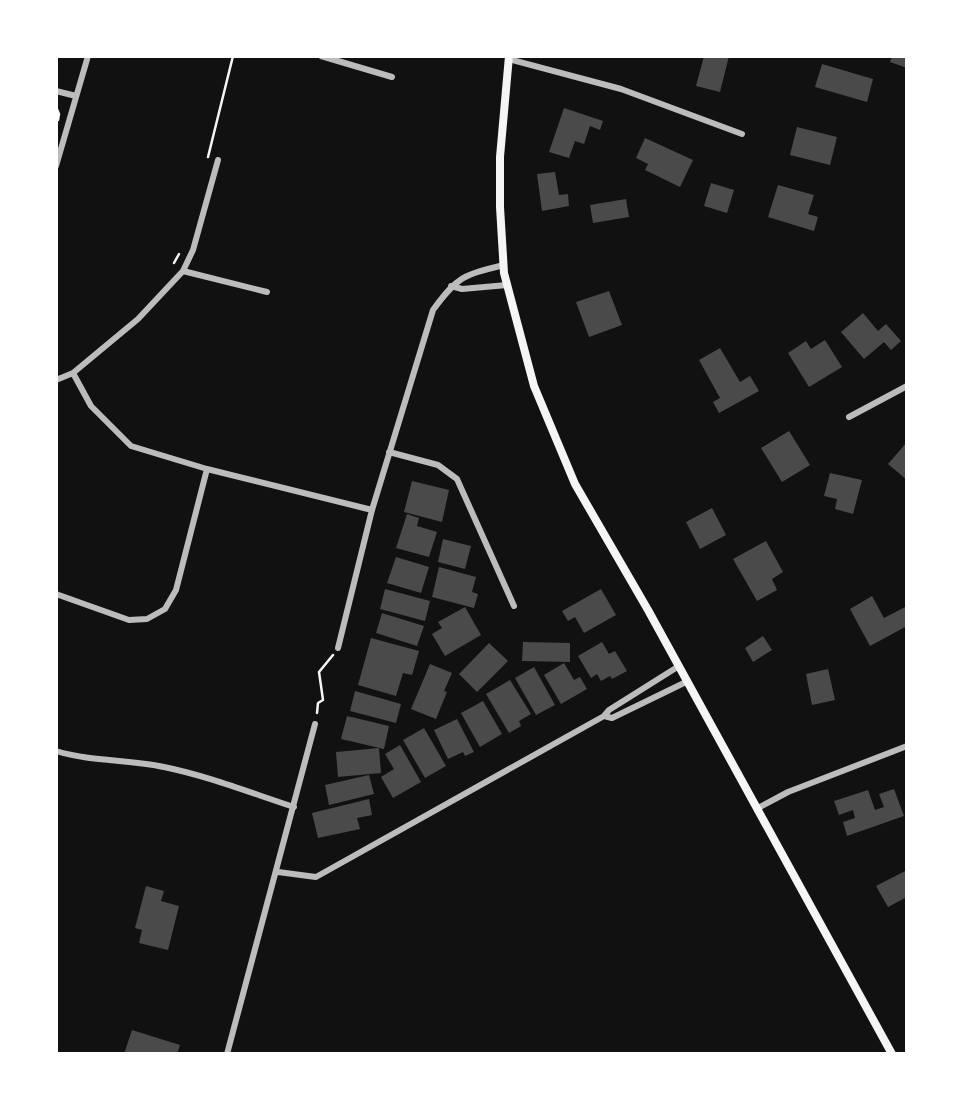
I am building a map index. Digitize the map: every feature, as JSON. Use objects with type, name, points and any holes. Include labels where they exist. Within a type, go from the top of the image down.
[{"type":"main road","points":[[508,57],[500,157],[504,265],[534,386],[575,484],[758,808],[892,1054]]},
{"type":"street","points":[[56,166],[88,56]]},
{"type":"street","points":[[321,56],[392,77]]},
{"type":"street","points":[[508,57],[621,89],[742,134]]},
{"type":"street","points":[[56,91],[76,96]]},
{"type":"street","points":[[56,380],[73,373],[138,319],[183,271],[193,250],[218,160]]},
{"type":"street","points":[[338,648],[372,510],[433,310],[461,277],[504,265]]},
{"type":"street","points":[[183,271],[267,292]]},
{"type":"street","points":[[451,286],[462,289],[507,285]]},
{"type":"street","points":[[73,373],[91,405],[131,446],[207,469],[372,510]]},
{"type":"street","points":[[849,417],[907,386]]},
{"type":"street","points":[[389,452],[438,465],[457,479],[514,606]]},
{"type":"street","points":[[56,594],[129,620],[147,619],[165,609],[176,590],[207,469]]},
{"type":"street","points":[[278,872],[316,877],[604,716],[609,710],[678,666]]},
{"type":"street","points":[[604,716],[612,718],[687,682]]},
{"type":"street","points":[[227,1054],[316,724]]},
{"type":"street","points":[[758,808],[788,792],[907,746]]},
{"type":"street","points":[[56,751],[76,757],[184,771],[294,807]]},
{"type":"path","points":[[56,107],[59,114],[56,126]]},
{"type":"path","points":[[316,724],[318,703],[323,700],[319,672],[338,648]]},
{"type":"building","points":[[704,56],[729,56],[720,92],[696,86]]},
{"type":"building","points":[[892,56],[907,56],[907,68],[890,62]]},
{"type":"building","points":[[822,64],[873,79],[867,102],[815,87]]},
{"type":"building","points":[[564,108],[603,121],[600,130],[590,126],[584,144],[575,141],[569,158],[549,152]]},
{"type":"building","points":[[797,127],[837,137],[830,165],[790,155]]},
{"type":"building","points":[[645,138],[693,160],[680,187],[645,170],[648,164],[636,158]]},
{"type":"building","points":[[555,172],[559,195],[568,194],[569,206],[542,211],[537,174]]},
{"type":"building","points":[[711,183],[734,190],[727,213],[704,206]]},
{"type":"building","points":[[778,185],[814,195],[808,214],[818,217],[814,231],[768,217]]},
{"type":"building","points":[[626,199],[629,217],[593,223],[590,205]]},
{"type":"building","points":[[609,291],[622,325],[589,337],[576,302]]},
{"type":"building","points":[[863,313],[878,331],[886,324],[901,341],[891,350],[884,342],[864,359],[841,332]]},
{"type":"building","points":[[825,340],[842,367],[809,387],[788,353],[806,341],[811,349]]},
{"type":"building","points":[[720,348],[740,382],[750,376],[759,391],[719,413],[713,402],[720,398],[699,360]]},
{"type":"building","points":[[789,431],[810,465],[782,482],[761,448]]},
{"type":"building","points":[[907,442],[907,480],[888,464]]},
{"type":"building","points":[[830,473],[862,480],[853,514],[835,509],[837,499],[824,496]]},
{"type":"building","points":[[412,481],[449,490],[442,522],[404,512]]},
{"type":"building","points":[[712,508],[726,535],[700,549],[686,522]]},
{"type":"building","points":[[407,514],[419,518],[417,526],[437,532],[429,557],[396,548]]},
{"type":"building","points":[[443,539],[471,546],[465,569],[438,562]]},
{"type":"building","points":[[766,541],[783,572],[772,579],[777,590],[757,601],[733,559]]},
{"type":"building","points":[[396,557],[429,567],[421,593],[387,583]]},
{"type":"building","points":[[439,567],[476,577],[472,592],[478,594],[474,608],[432,597]]},
{"type":"building","points":[[385,589],[430,601],[425,621],[380,609]]},
{"type":"building","points":[[601,589],[616,615],[584,633],[575,617],[568,621],[562,611]]},
{"type":"building","points":[[872,596],[884,618],[907,606],[907,626],[870,646],[850,609]]},
{"type":"building","points":[[465,607],[481,635],[445,656],[432,634],[442,628],[438,622]]},
{"type":"building","points":[[382,613],[424,626],[417,646],[376,633]]},
{"type":"building","points":[[763,636],[772,650],[753,662],[745,648]]},
{"type":"building","points":[[371,638],[419,651],[412,675],[403,673],[396,696],[358,685]]},
{"type":"building","points":[[523,642],[570,643],[570,662],[522,661]]},
{"type":"building","points":[[602,642],[609,654],[615,651],[627,671],[601,681],[597,674],[591,678],[578,656]]},
{"type":"building","points":[[489,643],[508,661],[477,692],[459,674]]},
{"type":"building","points":[[564,663],[574,680],[580,677],[587,689],[561,704],[544,675]]},
{"type":"building","points":[[430,664],[452,673],[436,719],[411,709]]},
{"type":"building","points":[[534,667],[555,705],[536,715],[515,678]]},
{"type":"building","points":[[828,669],[835,700],[812,705],[806,674]]},
{"type":"building","points":[[510,680],[531,714],[519,721],[521,726],[509,733],[486,694]]},
{"type":"building","points":[[355,691],[401,704],[396,723],[350,711]]},
{"type":"building","points":[[483,701],[502,734],[480,747],[461,713]]},
{"type":"building","points":[[347,716],[389,726],[384,749],[341,739]]},
{"type":"building","points":[[457,719],[474,752],[465,756],[463,752],[448,759],[434,730]]},
{"type":"building","points":[[424,728],[446,766],[425,778],[403,740]]},
{"type":"building","points":[[400,745],[421,782],[393,798],[381,777],[394,769],[385,754]]},
{"type":"building","points":[[379,748],[381,773],[338,777],[336,752]]},
{"type":"building","points":[[369,775],[374,794],[329,805],[325,785]]},
{"type":"building","points":[[894,789],[904,816],[847,836],[843,822],[855,818],[853,810],[839,815],[834,801],[868,790],[875,810],[884,807],[879,794]]},
{"type":"building","points":[[369,799],[372,815],[357,818],[360,829],[318,838],[312,813]]},
{"type":"building","points":[[907,870],[907,897],[888,907],[876,886]]},
{"type":"building","points":[[146,886],[164,891],[161,901],[179,906],[168,950],[139,943],[142,930],[135,928]]},
{"type":"building","points":[[132,1030],[180,1045],[177,1054],[124,1054]]}]
